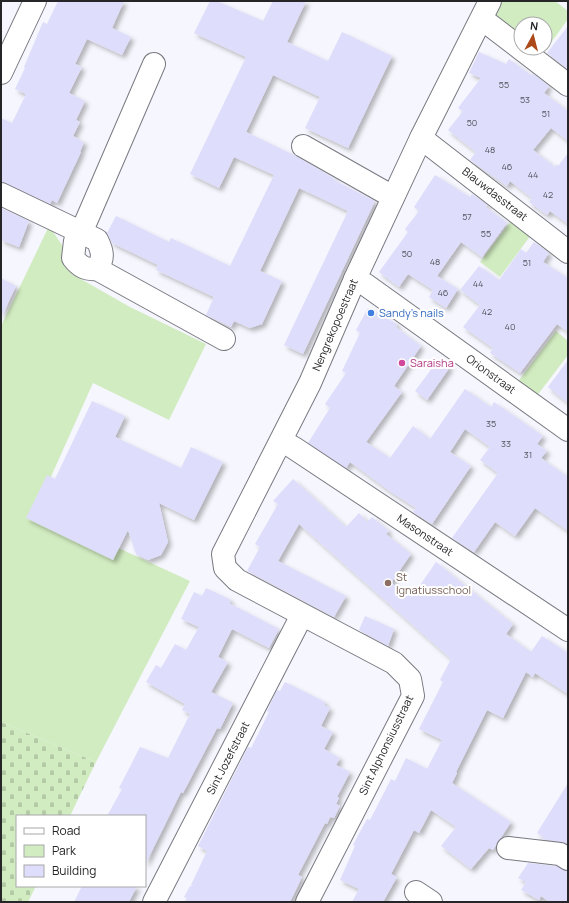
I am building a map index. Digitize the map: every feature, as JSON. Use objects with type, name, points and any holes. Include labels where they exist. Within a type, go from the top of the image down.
[{"type":"street","points":[[1,73],[35,1]]},
{"type":"street","points":[[486,10],[568,86]]},
{"type":"street","name":"Nengrekopoestraat","points":[[302,614],[237,580],[225,568],[224,554],[310,383],[355,279],[393,197],[421,138],[486,10]]},
{"type":"street","points":[[154,64],[81,233],[75,241],[73,258],[78,265],[87,270],[97,270],[224,339]]},
{"type":"street","name":"Blauwdasstraat","points":[[421,138],[568,252]]},
{"type":"street","points":[[303,146],[393,197]]},
{"type":"street","points":[[1,194],[81,233]]},
{"type":"street","name":"Orionstraat","points":[[355,279],[366,284],[568,430]]},
{"type":"street","name":"Masonstraat","points":[[282,441],[568,630]]},
{"type":"street","name":"Sint Jozefstraat","points":[[154,902],[302,614]]},
{"type":"street","name":"Sint Alphonsiusstraat","points":[[302,614],[394,663],[410,679],[413,696],[307,902]]},
{"type":"street","points":[[508,848],[560,854],[568,859]]},
{"type":"green space","points":[[493,1],[555,1],[568,11],[568,19],[553,40],[553,16],[513,16],[513,35],[489,11]]},
{"type":"green space","points":[[517,213],[537,227],[500,277],[480,262]]},
{"type":"green space","points":[[49,226],[62,245],[72,274],[130,307],[206,344],[169,420],[93,383],[36,510],[190,581],[96,762],[1,722],[1,326]]},
{"type":"green space","points":[[556,331],[568,341],[568,355],[536,397],[517,383]]},
{"type":"green space","points":[[1,722],[96,762],[70,815],[16,815],[16,887],[36,887],[28,902],[1,902]]},
{"type":"building","points":[[58,1],[124,1],[112,28],[131,37],[122,55],[87,39],[75,64],[82,67],[69,93],[85,101],[76,120],[80,122],[73,136],[84,142],[81,152],[57,203],[52,200],[50,204],[1,182],[1,118],[12,123],[26,94],[15,89],[43,22],[47,24]]},
{"type":"building","points":[[210,1],[217,1],[263,21],[273,1],[306,1],[287,42],[328,61],[342,32],[392,56],[348,148],[305,128],[320,97],[273,75],[246,132],[296,156],[335,179],[334,180],[375,201],[303,354],[284,345],[348,211],[299,188],[260,271],[282,281],[262,324],[250,328],[234,321],[231,327],[206,315],[214,297],[156,270],[158,265],[112,243],[107,233],[116,216],[169,242],[171,238],[230,266],[274,175],[234,157],[219,188],[190,174],[246,57],[194,33]]},
{"type":"building","points":[[568,26],[568,69],[551,56],[553,56],[553,45]]},
{"type":"building","points":[[479,52],[506,64],[509,59],[531,75],[533,74],[549,86],[544,93],[568,111],[568,141],[551,128],[533,150],[555,167],[557,164],[558,166],[568,153],[568,224],[550,211],[547,215],[529,202],[532,198],[510,181],[507,186],[470,160],[476,152],[448,130],[463,111],[458,108],[481,78],[469,73]]},
{"type":"building","points":[[435,175],[470,197],[472,194],[507,223],[482,257],[461,242],[437,276],[458,289],[446,308],[429,297],[433,290],[408,274],[399,287],[379,272],[408,232],[405,229],[419,211],[414,207]]},
{"type":"building","points":[[1,208],[29,221],[19,247],[1,240]]},
{"type":"building","points":[[534,242],[549,253],[543,262],[568,278],[568,332],[557,324],[520,373],[490,353],[493,348],[463,327],[480,305],[460,290],[479,266],[499,280],[521,249],[526,253]]},
{"type":"building","points":[[1,278],[16,286],[1,318]]},
{"type":"building","points":[[368,308],[397,324],[396,327],[421,346],[394,386],[402,392],[366,442],[390,458],[413,426],[430,439],[465,389],[491,407],[494,402],[543,436],[537,444],[547,451],[541,458],[568,477],[568,531],[535,508],[515,536],[495,522],[474,552],[452,538],[498,473],[480,460],[490,447],[465,429],[450,452],[471,466],[432,524],[413,512],[416,508],[350,462],[346,468],[308,443],[330,408],[325,404],[346,373],[342,371],[360,333],[356,330]]},
{"type":"building","points":[[439,359],[450,367],[427,400],[415,391]]},
{"type":"building","points":[[568,360],[568,403],[548,387]]},
{"type":"building","points":[[92,401],[125,416],[115,437],[181,468],[191,447],[223,462],[194,520],[159,503],[168,542],[161,555],[148,560],[136,554],[128,530],[113,560],[26,518],[47,475],[55,479]]},
{"type":"building","points":[[293,479],[346,527],[359,513],[367,522],[372,517],[389,531],[386,534],[411,554],[391,583],[412,597],[436,562],[513,624],[506,634],[531,652],[542,636],[568,653],[568,694],[535,673],[533,677],[526,672],[503,718],[487,710],[456,772],[457,773],[452,783],[511,822],[493,850],[489,848],[471,869],[441,846],[456,827],[431,810],[419,833],[414,830],[391,874],[397,877],[383,902],[352,902],[359,889],[340,880],[355,846],[353,845],[367,819],[370,820],[391,779],[395,781],[406,758],[427,769],[442,740],[419,729],[443,682],[440,680],[451,659],[299,524],[278,561],[346,596],[334,617],[247,571],[260,547],[255,544],[278,504],[273,501]]},
{"type":"building","points":[[206,588],[231,600],[229,603],[279,629],[269,648],[232,629],[218,657],[228,662],[211,692],[233,703],[220,729],[217,728],[183,793],[181,792],[146,863],[146,815],[108,815],[122,789],[119,788],[140,747],[168,758],[190,714],[182,710],[185,704],[146,682],[156,665],[161,668],[175,644],[186,650],[199,627],[181,619],[194,592],[202,596]]},
{"type":"building","points":[[365,616],[394,629],[388,646],[359,630]]},
{"type":"building","points":[[285,682],[325,702],[324,705],[330,708],[321,726],[333,732],[324,749],[340,758],[336,765],[350,772],[337,797],[339,798],[336,804],[340,806],[334,818],[330,817],[327,824],[325,823],[298,875],[302,877],[290,902],[185,902],[187,898],[184,897],[190,886],[193,886],[191,885],[207,851],[198,846],[248,747],[251,748],[269,712],[267,711],[277,690],[280,691]]},
{"type":"building","points":[[568,783],[568,844],[542,839],[543,837],[537,833]]},
{"type":"building","points":[[528,863],[556,866],[568,871],[568,902],[550,902],[541,896],[539,900],[521,890],[526,882],[518,878]]},
{"type":"building","points":[[82,887],[136,887],[129,902],[74,902]]},
{"type":"place","name":"Sandy's nails","points":[[371,313]]},
{"type":"place","name":"Saraisha","points":[[402,363]]},
{"type":"place","name":"St Ignatiusschool","points":[[388,583]]}]
